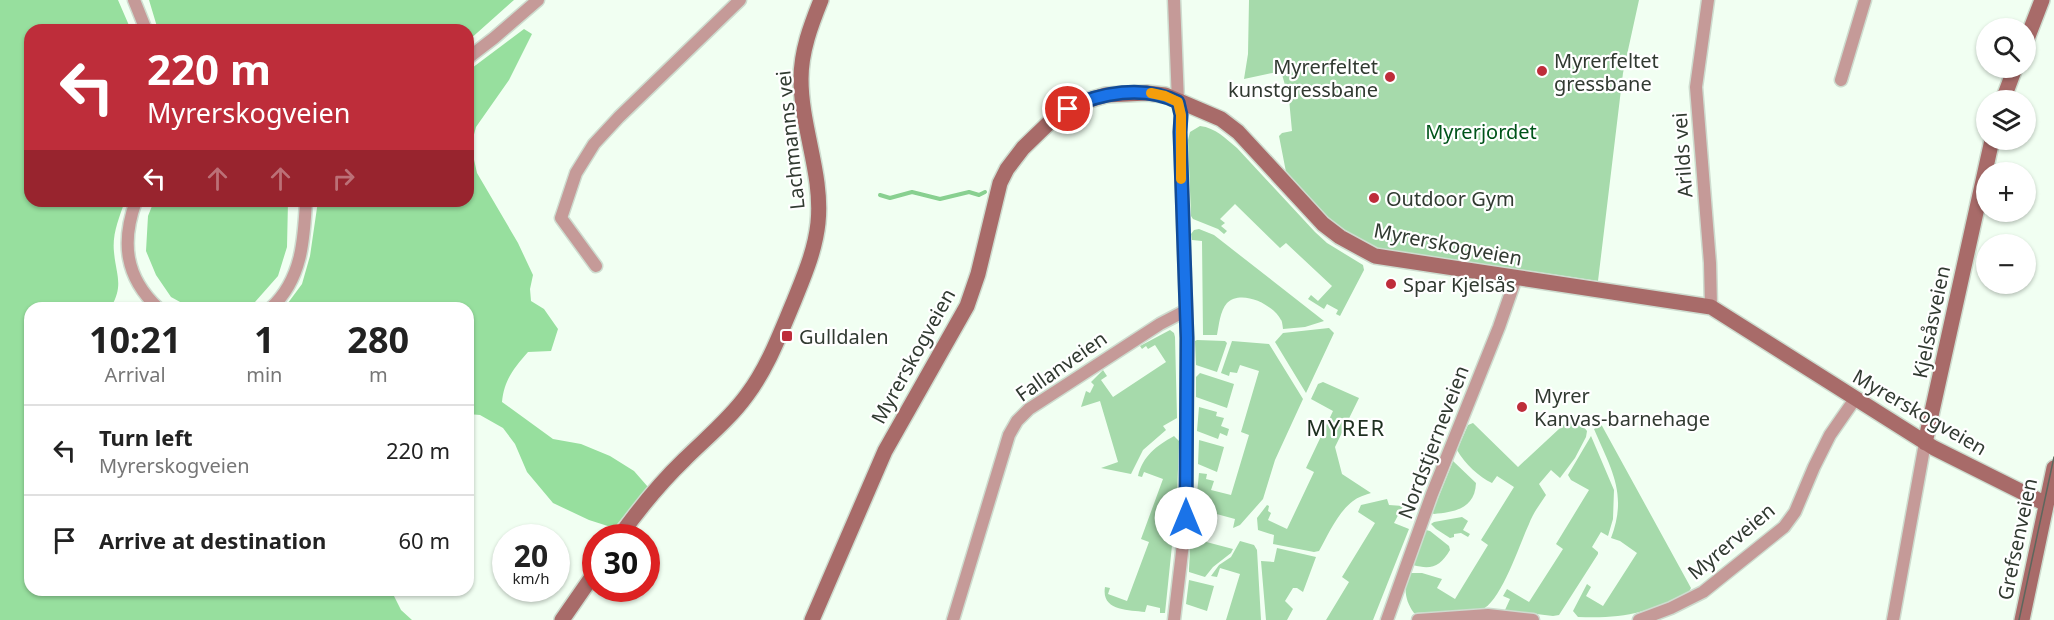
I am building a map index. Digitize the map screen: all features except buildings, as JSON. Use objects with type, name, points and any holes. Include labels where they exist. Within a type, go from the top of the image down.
[{"type":"street","points":[[134,0],[144,24]]},
{"type":"street","points":[[474,53],[538,0]]},
{"type":"street","points":[[596,266],[561,218],[576,173],[594,144],[619,117],[740,0]]},
{"type":"street","name":"Lachmanns vei","points":[[629,524],[652,493],[748,394],[774,350],[806,272],[816,235],[818,195],[803,101],[801,69],[806,41],[821,0]]},
{"type":"street","points":[[1174,0],[1178,102],[1181,115],[1187,338],[1186,518],[1174,620]]},
{"type":"street","name":"Arilds vei","points":[[1708,0],[1696,87],[1710,263],[1711,307]]},
{"type":"street","points":[[1841,80],[1846,57],[1865,0]]},
{"type":"street","points":[[2035,18],[2042,0]]},
{"type":"street","name":"Myrerskogveien","points":[[812,620],[885,451],[967,306],[978,274],[1000,183],[1014,159],[1044,125],[1079,104],[1106,94],[1147,93],[1165,96],[1221,119],[1238,132],[1323,224],[1359,248],[1376,256],[1711,307],[1926,443],[2050,506]]},
{"type":"street","name":"Kjelsåsveien","points":[[1893,620],[1926,443],[1990,150]]},
{"type":"street","points":[[134,207],[128,231],[128,255],[135,279],[153,302]]},
{"type":"street","points":[[276,302],[289,287],[302,255],[306,207]]},
{"type":"street","name":"Nordstjerneveien","points":[[1387,620],[1432,494],[1516,279]]},
{"type":"street","name":"Fallanveien","points":[[953,620],[1009,435],[1017,421],[1029,409],[1105,359],[1185,311]]},
{"type":"street","name":"Myrerveien","points":[[1639,620],[1671,608],[1703,592],[1784,527],[1795,512],[1830,435],[1856,399]]},
{"type":"street","name":"Grefsenveien","points":[[2022,620],[2050,506],[2054,468]]},
{"type":"street","points":[[562,620],[582,591]]},
{"type":"street","points":[[1418,620],[1488,615],[1533,620]]},
{"type":"green space","points":[[0,0],[118,0],[128,24],[24,24],[24,207],[123,207],[114,239],[118,286],[114,302],[24,302],[24,596],[394,596],[401,610],[412,620],[0,620]]},
{"type":"green space","points":[[149,0],[514,0],[474,36],[474,24],[156,24]]},
{"type":"green space","name":"Myrerjordet","points":[[1249,0],[1639,0],[1623,73],[1598,281],[1377,248],[1340,228],[1320,211],[1286,172],[1279,136],[1292,131],[1289,99],[1281,71],[1244,79],[1248,54]]},
{"type":"green space","points":[[524,29],[532,34],[509,80],[476,127],[474,135],[474,66]]},
{"type":"green space","points":[[1200,126],[1216,131],[1237,148],[1315,232],[1327,243],[1363,265],[1364,270],[1340,316],[1336,314],[1338,310],[1327,304],[1324,309],[1308,299],[1311,295],[1318,301],[1332,286],[1286,243],[1280,248],[1235,204],[1220,219],[1225,223],[1221,226],[1227,231],[1224,234],[1218,229],[1193,219],[1191,216],[1188,140],[1190,132]]},
{"type":"green space","points":[[474,160],[477,173],[518,243],[533,275],[530,289],[531,301],[544,309],[558,329],[551,351],[528,352],[518,363],[507,381],[502,402],[553,439],[581,444],[610,456],[634,471],[648,487],[617,524],[602,524],[589,520],[553,503],[527,472],[515,444],[503,428],[480,415],[474,414],[474,302],[289,302],[302,284],[310,256],[317,207],[474,207]]},
{"type":"green space","points":[[152,207],[288,207],[287,247],[278,276],[255,302],[180,302],[171,297],[156,275],[146,251],[148,216]]},
{"type":"green space","points":[[1199,229],[1214,235],[1324,321],[1305,327],[1283,329],[1281,320],[1271,309],[1256,300],[1240,298],[1233,299],[1225,306],[1217,335],[1203,335],[1202,241],[1192,240],[1191,234],[1194,230]]},
{"type":"green space","points":[[1329,328],[1334,333],[1306,393],[1275,342],[1283,333]]},
{"type":"green space","points":[[1170,330],[1175,337],[1177,418],[1163,426],[1166,430],[1143,450],[1131,474],[1101,468],[1118,462],[1100,401],[1081,407],[1086,391],[1090,393],[1094,385],[1091,382],[1103,370],[1107,376],[1101,380],[1113,397],[1166,362],[1155,345],[1148,349],[1146,346],[1142,349],[1140,346]]},
{"type":"green space","points":[[1195,341],[1227,343],[1217,372],[1196,365]]},
{"type":"green space","points":[[1232,341],[1269,344],[1303,399],[1275,460],[1263,499],[1240,525],[1233,528],[1235,519],[1198,509],[1196,517],[1195,514],[1199,473],[1207,474],[1206,479],[1214,481],[1211,490],[1231,495],[1249,435],[1241,432],[1259,371],[1240,365],[1237,373],[1230,372],[1229,376],[1221,373]]},
{"type":"green space","points":[[1200,373],[1234,384],[1227,408],[1196,397],[1196,377]]},
{"type":"green space","points":[[1323,382],[1359,398],[1335,447],[1342,474],[1371,493],[1357,498],[1343,511],[1319,551],[1314,552],[1273,544],[1274,535],[1258,530],[1257,518],[1267,505],[1271,513],[1268,520],[1287,529],[1314,472],[1306,468],[1333,411],[1311,399],[1318,384]]},
{"type":"green space","points":[[1199,407],[1217,412],[1216,416],[1224,418],[1221,426],[1229,429],[1227,436],[1220,433],[1218,439],[1197,431]]},
{"type":"green space","points":[[1574,415],[1587,431],[1586,437],[1575,458],[1560,478],[1551,470],[1539,484],[1546,495],[1532,516],[1503,585],[1496,596],[1481,610],[1414,613],[1406,594],[1409,573],[1422,573],[1442,579],[1437,588],[1455,599],[1488,545],[1481,540],[1514,487],[1497,476],[1492,483],[1473,470],[1460,455],[1457,450],[1468,425],[1473,423],[1518,467]]},
{"type":"green space","points":[[1601,424],[1691,588],[1689,592],[1648,610],[1622,616],[1578,617],[1573,611],[1587,584],[1591,587],[1586,596],[1603,606],[1637,553],[1620,541],[1611,538],[1616,522],[1618,495],[1611,469],[1594,429]]},
{"type":"green space","points":[[1174,436],[1179,441],[1177,497],[1165,613],[1160,613],[1160,608],[1147,605],[1145,612],[1117,608],[1107,601],[1105,587],[1110,588],[1108,594],[1127,601],[1149,542],[1141,539],[1163,479],[1144,472],[1142,477],[1138,476],[1140,469],[1151,452]]},
{"type":"green space","points":[[1591,436],[1614,490],[1613,519],[1608,536],[1601,532],[1592,547],[1598,554],[1559,615],[1505,610],[1510,599],[1503,596],[1507,589],[1529,602],[1563,549],[1556,544],[1589,490],[1571,480],[1568,475]]},
{"type":"green space","points":[[1199,440],[1224,447],[1217,472],[1198,464]]},
{"type":"green space","points":[[1453,461],[1476,483],[1475,492],[1468,504],[1462,508],[1434,514],[1432,513]]},
{"type":"green space","points":[[1387,499],[1389,505],[1403,506],[1394,523],[1409,529],[1373,620],[1326,620],[1349,582],[1342,577],[1375,523],[1358,512],[1361,505]]},
{"type":"green space","points":[[1462,517],[1468,521],[1463,530],[1470,534],[1468,537],[1461,533],[1454,534],[1454,537],[1450,538],[1431,524],[1434,522]]},
{"type":"green space","points":[[1196,529],[1195,539],[1233,549],[1205,577],[1189,572],[1191,542]]},
{"type":"green space","points":[[1426,530],[1449,546],[1450,550],[1439,564],[1430,567],[1413,565]]},
{"type":"green space","points":[[1240,541],[1254,545],[1257,550],[1261,620],[1226,620],[1240,574],[1220,568],[1217,577],[1211,576],[1219,565],[1231,557]]},
{"type":"green space","points":[[1277,548],[1316,557],[1303,592],[1293,588],[1285,601],[1293,609],[1287,620],[1266,620],[1261,561],[1274,562]]},
{"type":"green space","points":[[1189,580],[1214,586],[1207,611],[1186,604]]},
{"type":"waterway","points":[[880,195],[890,198],[912,192],[940,199],[969,192],[979,195],[985,192]]},
{"type":"tram line","points":[[2019,620],[2054,457]]},
{"type":"slow traffic","points":[[1151,93],[1178,102],[1181,115],[1181,179]]},
{"type":"place","name":"Myrerfeltet gressbane","points":[[1542,71]]},
{"type":"place","name":"Myrerfeltet kunstgressbane","points":[[1390,77]]},
{"type":"place","name":"Outdoor Gym","points":[[1374,198]]},
{"type":"place","name":"Spar Kjelsås","points":[[1391,284]]},
{"type":"place","name":"Gulldalen","points":[[787,336]]},
{"type":"place","name":"Myrer Kanvas-barnehage","points":[[1522,407]]},
{"type":"district","name":"MYRER","points":[[1346,427]]},
{"type":"route","points":[[1068,109],[1106,94],[1147,93],[1165,96],[1178,102],[1181,115],[1187,338],[1186,518]]}]
